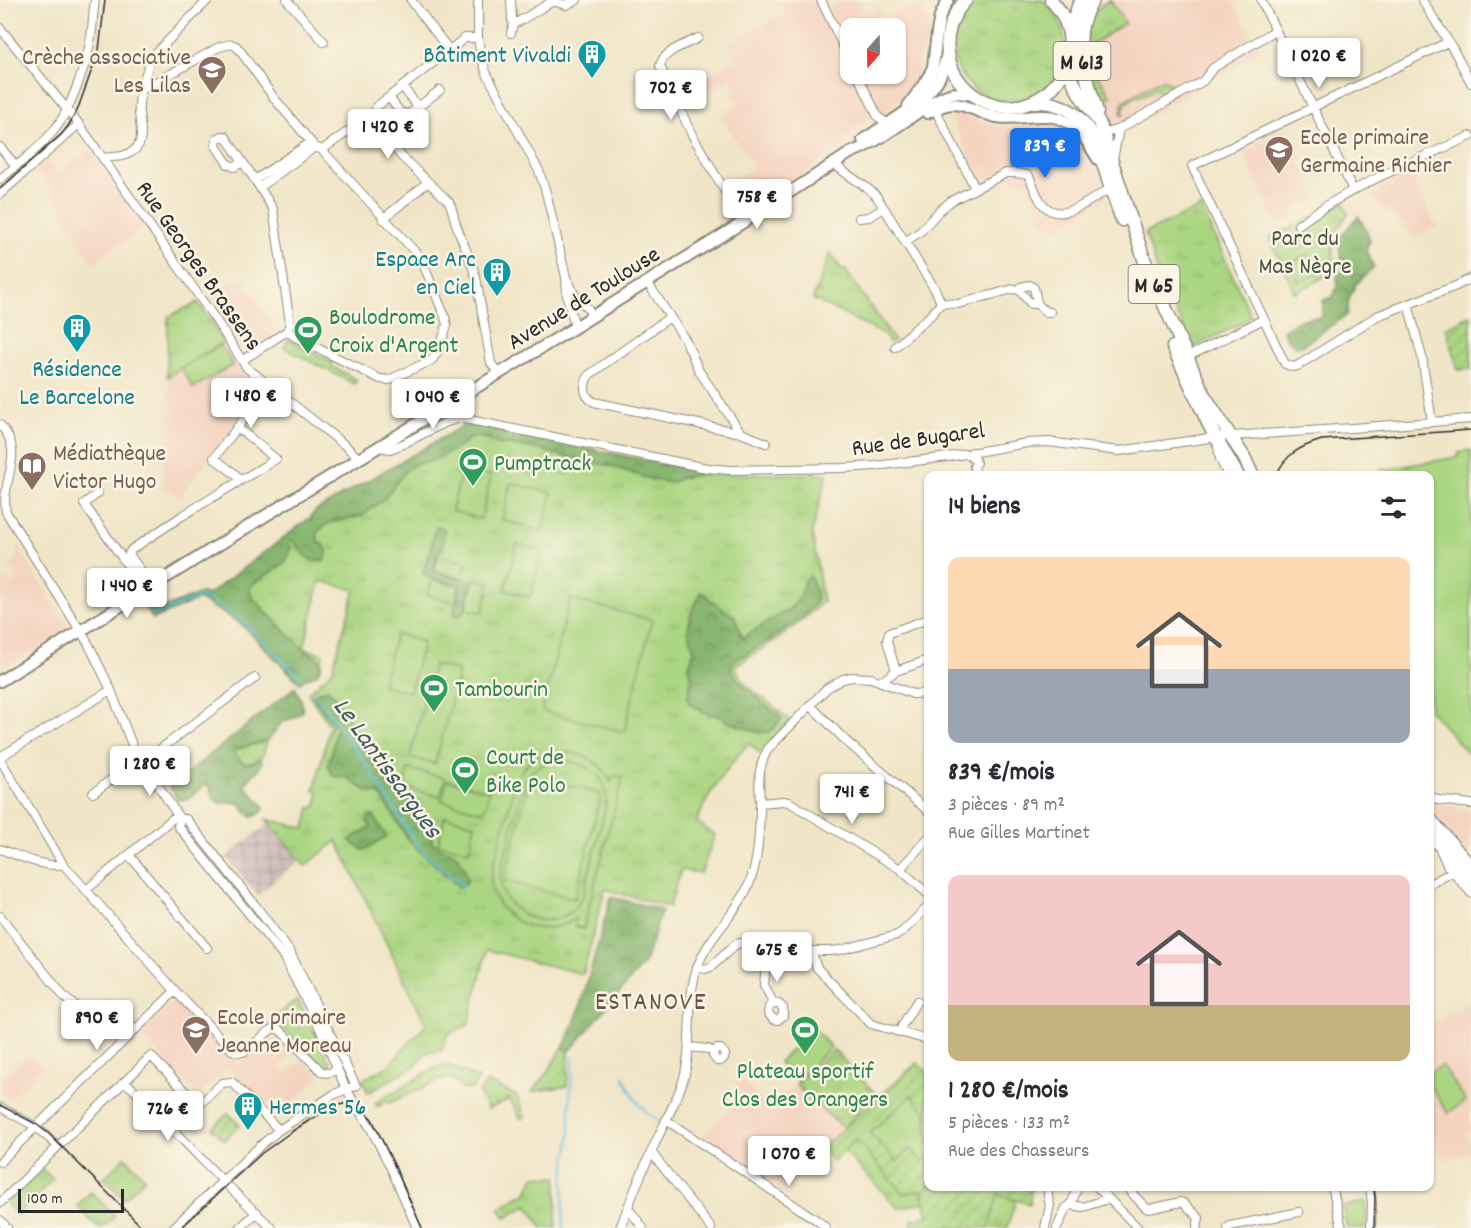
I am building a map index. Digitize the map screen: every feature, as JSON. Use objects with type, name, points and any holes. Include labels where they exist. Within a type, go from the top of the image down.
[{"type":"main road","points":[[904,117],[933,67],[940,16],[948,0]]},
{"type":"main road","points":[[966,0],[952,20],[947,42],[954,72],[974,95],[1005,106],[1034,102],[1051,89],[1066,67],[1070,50],[1069,33],[1063,15],[1051,0]]},
{"type":"main road","name":"M 613","points":[[1069,33],[1078,6],[1084,0]]},
{"type":"main road","name":"M 613","points":[[1093,0],[1084,15],[1079,44],[1101,127]]},
{"type":"main road","name":"Avenue de Toulouse","points":[[850,153],[862,148],[904,117],[926,96],[938,81],[948,52]]},
{"type":"main road","name":"M 65","points":[[1066,67],[1077,90],[1101,127],[1111,188],[1147,289],[1209,425],[1235,471]]},
{"type":"main road","name":"Avenue de Toulouse","points":[[0,681],[743,222],[835,164],[887,123],[941,98],[960,93],[974,95]]},
{"type":"main road","name":"M 65","points":[[1034,102],[1047,102],[1061,106],[1078,116],[1090,133],[1109,167],[1144,259],[1204,395],[1244,457],[1250,471]]},
{"type":"main road","points":[[904,117],[952,104],[986,116],[1000,118],[1012,119],[1038,115],[1056,117],[1070,124],[1083,135],[1109,167]]},
{"type":"main road","points":[[1434,824],[1471,867]]},
{"type":"main road","points":[[1434,839],[1471,882]]},
{"type":"street","points":[[0,179],[52,132],[67,109],[90,42],[95,0]]},
{"type":"street","points":[[104,158],[122,156],[139,145],[142,139],[138,106],[150,60],[208,0]]},
{"type":"street","points":[[287,0],[324,42]]},
{"type":"street","points":[[411,0],[449,50]]},
{"type":"street","points":[[478,0],[478,38],[486,72],[539,171],[566,277],[567,296],[575,327]]},
{"type":"street","points":[[511,0],[511,16],[514,22],[511,33]]},
{"type":"street","points":[[514,22],[524,20],[553,1],[566,5],[577,0]]},
{"type":"street","points":[[821,0],[840,39]]},
{"type":"street","points":[[1261,0],[1353,190]]},
{"type":"street","points":[[1422,0],[1471,83]]},
{"type":"street","name":"Rue Georges Brassens","points":[[0,28],[80,124],[250,371],[347,447],[358,459]]},
{"type":"street","points":[[1101,127],[1109,132],[1119,129],[1203,81],[1213,68],[1276,30]]},
{"type":"street","points":[[376,107],[465,38],[478,38]]},
{"type":"street","points":[[698,38],[665,56],[660,66],[691,133],[743,222]]},
{"type":"street","points":[[1448,42],[1192,166],[1285,364],[1294,367],[1303,363],[1377,316],[1471,278]]},
{"type":"street","points":[[141,90],[224,44],[236,46],[274,98],[316,147],[417,254],[422,261],[447,325],[438,351],[432,360],[389,380],[380,379],[287,331]]},
{"type":"street","points":[[862,84],[878,117],[887,123]]},
{"type":"street","points":[[403,87],[418,107]]},
{"type":"street","points":[[389,97],[400,112],[408,115],[440,90]]},
{"type":"street","points":[[935,109],[975,188]]},
{"type":"street","points":[[258,183],[368,117],[402,157],[452,207],[456,224],[475,272],[491,363],[499,374]]},
{"type":"street","points":[[0,194],[80,124]]},
{"type":"street","points":[[1109,167],[1119,129]]},
{"type":"street","points":[[1298,225],[1320,208],[1353,190],[1471,135]]},
{"type":"street","points":[[0,147],[16,166]]},
{"type":"street","points":[[243,162],[258,183],[273,212],[290,323],[287,331],[243,360]]},
{"type":"street","points":[[835,164],[870,189],[936,291],[941,303]]},
{"type":"street","points":[[905,242],[921,231],[951,201],[1006,173],[1029,176],[1042,203],[1050,209],[1061,212],[1072,211],[1111,188]]},
{"type":"street","points":[[383,219],[428,182]]},
{"type":"street","points":[[859,218],[869,218],[884,208]]},
{"type":"street","points":[[566,277],[577,299],[592,316]]},
{"type":"street","points":[[647,282],[686,341],[699,371],[741,433]]},
{"type":"street","points":[[1019,290],[1020,287],[1026,285],[1032,286],[1038,300],[1036,303]]},
{"type":"street","points":[[941,303],[958,304],[1013,289],[1019,290],[1031,304],[1036,303],[1046,312],[1050,312]]},
{"type":"street","points":[[570,307],[581,302]]},
{"type":"street","points":[[895,347],[941,303]]},
{"type":"street","points":[[1407,304],[1422,357],[1432,422]]},
{"type":"street","points":[[670,317],[589,375],[585,384],[586,394],[591,400],[603,404],[741,433],[766,443]]},
{"type":"street","points":[[1187,357],[1264,319]]},
{"type":"street","points":[[240,480],[236,474],[214,458],[269,386]]},
{"type":"street","name":"Rue de Bugarel","points":[[379,447],[390,449],[444,423],[460,418],[692,466],[729,470],[854,467],[972,455],[1018,443],[1048,442],[1119,450],[1217,437],[1471,418]]},
{"type":"street","points":[[0,425],[7,434],[12,453],[2,499],[6,512],[81,630],[111,690],[128,738],[142,761],[179,817],[186,819],[255,905],[286,954],[356,1086],[333,1095],[279,1130],[173,1228]]},
{"type":"street","points":[[148,588],[129,554],[134,546],[276,459],[237,427]]},
{"type":"street","points":[[1217,437],[1220,459],[1226,471]]},
{"type":"street","points":[[972,455],[975,459],[975,471]]},
{"type":"street","points":[[98,493],[84,504],[148,588]]},
{"type":"street","points":[[896,671],[887,641],[889,633],[924,620]]},
{"type":"street","points":[[882,681],[896,671],[924,661]]},
{"type":"street","points":[[93,793],[135,762],[151,756],[255,678]]},
{"type":"street","points":[[620,1228],[682,1082],[689,1047],[693,991],[698,967],[741,901],[751,880],[757,855],[759,773],[768,749],[827,688],[843,679],[871,678],[913,694],[924,694]]},
{"type":"street","points":[[111,690],[0,758],[63,864],[175,991],[232,1050],[236,1052],[248,1050],[266,1032],[275,1028],[280,1030],[322,1072],[330,1073],[337,1067]]},
{"type":"street","points":[[810,705],[847,742],[924,808]]},
{"type":"street","points":[[1434,798],[1471,804]]},
{"type":"street","points":[[760,803],[789,802],[900,869],[924,890]]},
{"type":"street","points":[[86,890],[179,817]]},
{"type":"street","points":[[1434,839],[1447,865],[1471,894]]},
{"type":"street","points":[[900,869],[924,843]]},
{"type":"street","points":[[0,849],[49,865],[63,864]]},
{"type":"street","points":[[129,855],[207,948]]},
{"type":"street","points":[[1434,882],[1452,872]]},
{"type":"street","points":[[698,967],[708,969],[740,943],[780,951],[840,950],[897,935],[924,911]]},
{"type":"street","points":[[0,916],[65,998],[74,1005]]},
{"type":"street","points":[[745,944],[766,965]]},
{"type":"street","points":[[774,1004],[764,985],[766,965],[780,951]]},
{"type":"street","points":[[814,952],[813,957],[817,968],[871,1024],[924,1039]]},
{"type":"street","points":[[0,1162],[175,991]]},
{"type":"street","points":[[900,1032],[917,1001]]},
{"type":"street","points":[[318,1017],[346,1089],[391,1168],[417,1228]]},
{"type":"street","points":[[689,1047],[714,1052]]},
{"type":"street","points":[[0,1203],[151,1056],[198,1105]]},
{"type":"street","points":[[174,1130],[222,1083],[228,1082],[232,1082],[279,1130]]},
{"type":"street","points":[[122,1084],[131,1087],[222,1181],[273,1228]]},
{"type":"street","points":[[0,1107],[36,1127],[58,1146]]},
{"type":"street","points":[[666,1120],[818,1221],[825,1228]]},
{"type":"street","points":[[651,1152],[711,1228]]},
{"type":"street","points":[[1045,1228],[1050,1205],[1048,1191]]},
{"type":"street","points":[[1057,1228],[1076,1191]]},
{"type":"street","points":[[1101,1191],[1138,1228]]},
{"type":"street","points":[[1130,1191],[1149,1209],[1181,1202],[1185,1204],[1199,1218],[1197,1228]]},
{"type":"street","points":[[1333,1191],[1342,1228]]},
{"type":"street","points":[[1371,1191],[1371,1228]]},
{"type":"street","points":[[1050,1205],[1057,1209],[1068,1206],[1083,1207],[1108,1198]]},
{"type":"street","points":[[628,1208],[643,1228]]},
{"type":"street","points":[[240,1228],[256,1212]]},
{"type":"street","points":[[1228,1228],[1299,1212]]},
{"type":"street","points":[[0,1220],[7,1228]]},
{"type":"shaded area","points":[[815,0],[840,52],[840,84],[855,84],[870,115],[867,121],[845,137],[848,144],[757,204],[739,176],[754,166],[741,146],[742,144],[739,145],[721,115],[738,104],[731,91],[736,86],[731,78],[704,94],[701,85],[704,78],[736,59],[728,42],[786,14],[781,2]]},
{"type":"shaded area","points":[[845,0],[856,0],[863,14],[879,7],[884,18],[840,18],[840,32],[829,8]]},
{"type":"shaded area","points":[[1102,0],[1232,0],[1260,50],[1112,139],[1087,63],[1085,40],[1089,18]]},
{"type":"shaded area","points":[[921,4],[931,29],[918,60],[917,80],[884,113],[878,111],[865,84],[906,84],[906,18],[884,18]]},
{"type":"shaded area","points":[[949,114],[963,115],[998,125],[1017,126],[1037,121],[1054,124],[1070,131],[1087,148],[1104,183],[1108,197],[1055,230],[1043,222],[1028,185],[1000,172],[982,181]]},
{"type":"shaded area","name":"Ecole primaire Germaine Richier","points":[[1283,131],[1317,199],[1294,207],[1295,209],[1290,212],[1293,218],[1280,224],[1277,218],[1275,219],[1242,151]]},
{"type":"shaded area","points":[[91,150],[144,228],[92,263],[43,179],[35,170],[46,160],[57,174]]},
{"type":"shaded area","points":[[1405,175],[1408,180],[1413,178],[1436,227],[1412,238],[1406,228],[1371,196],[1380,192],[1379,187]]},
{"type":"shaded area","points":[[237,279],[245,281],[277,331],[255,347],[237,344],[207,298]]},
{"type":"shaded area","points":[[224,342],[249,380],[261,389],[180,497],[161,489],[168,429],[167,377]]},
{"type":"shaded area","points":[[17,545],[69,629],[0,672],[0,583],[6,578],[11,583],[18,578],[9,566],[16,561]]},
{"type":"shaded area","points":[[1434,803],[1471,810],[1471,857],[1434,813]]},
{"type":"shaded area","points":[[269,823],[300,860],[258,895],[226,857]]},
{"type":"shaded area","points":[[171,1003],[181,1003],[239,1064],[269,1035],[279,1035],[295,1052],[279,1067],[286,1074],[303,1059],[320,1077],[282,1114],[270,1102],[266,1105],[228,1067],[199,1095],[139,1034]]},
{"type":"shaded area","points":[[1471,1003],[1471,1131],[1465,1135],[1471,1144],[1471,1152],[1446,1160],[1445,1157],[1442,1158],[1434,1139],[1434,1021]]},
{"type":"shaded area","points":[[28,1055],[42,1068],[11,1098],[0,1093],[0,1080]]},
{"type":"shaded area","points":[[742,1081],[770,1110],[796,1085],[844,1128],[778,1190],[702,1137],[733,1105],[725,1097],[730,1095]]},
{"type":"green space","points":[[974,0],[1043,0],[1056,15],[1063,31],[1065,48],[1062,64],[1054,79],[1042,91],[1026,98],[1006,101],[977,92],[963,77],[954,58],[954,34],[960,16]]},
{"type":"green space","points":[[1110,0],[1125,23],[1089,46],[1096,58],[1089,63],[1111,96],[1101,102],[1088,61],[1087,33],[1090,20],[1098,9]]},
{"type":"green space","points":[[1163,80],[1168,82],[1174,90],[1173,94],[1168,96],[1156,89],[1137,96],[1127,102],[1122,112],[1123,116],[1121,115],[1123,101]]},
{"type":"green space","name":"Parc du Mas Nègre","points":[[1344,202],[1348,213],[1333,240],[1337,270],[1295,293],[1270,238]]},
{"type":"green space","points":[[1201,207],[1251,316],[1242,323],[1194,347],[1162,285],[1145,233]]},
{"type":"green space","points":[[1358,216],[1370,240],[1366,250],[1374,267],[1356,284],[1349,299],[1347,315],[1301,346],[1296,346],[1287,339],[1283,330],[1299,321],[1323,315],[1323,301],[1333,297],[1338,285],[1337,276],[1343,271],[1340,237]]},
{"type":"green space","points":[[830,253],[842,270],[844,268],[894,340],[890,343],[883,334],[813,299]]},
{"type":"green space","points":[[1309,254],[1318,273],[1299,282],[1290,263]]},
{"type":"green space","points":[[198,302],[224,342],[167,377],[168,317]]},
{"type":"green space","points":[[1471,315],[1471,369],[1458,370],[1446,328]]},
{"type":"green space","name":"Boulodrome Croix d'Argent","points":[[288,339],[333,362],[331,366],[357,380],[354,384],[284,348]]},
{"type":"green space","points":[[221,345],[233,365],[193,388],[181,368]]},
{"type":"green space","points":[[468,423],[695,472],[827,474],[812,532],[823,601],[792,628],[734,666],[746,685],[790,720],[759,753],[750,744],[744,748],[711,792],[697,822],[715,835],[701,873],[681,870],[669,907],[605,889],[583,974],[487,950],[468,1025],[448,1034],[441,1051],[425,1053],[416,1065],[368,1093],[362,1080],[387,1067],[426,1025],[337,841],[305,866],[266,819],[305,828],[310,808],[315,808],[319,792],[314,791],[330,726],[308,693],[332,671],[355,590],[320,581],[304,648],[323,654],[321,669],[305,679],[208,595],[311,517],[315,511]]},
{"type":"green space","points":[[468,423],[706,473],[681,478],[670,483],[535,448],[498,444],[490,439],[475,437],[429,462],[415,464],[406,470],[384,499],[362,516],[329,523],[317,532],[318,541],[327,551],[325,560],[312,561],[290,539],[290,552],[287,559],[251,585],[252,597],[305,650],[320,661],[317,674],[300,683],[240,623],[199,599],[153,619],[143,605],[150,602],[157,611],[201,593],[208,595],[311,517],[315,511]]},
{"type":"green space","points":[[1471,450],[1471,757],[1434,715],[1434,471],[1380,470],[1458,457],[1458,453]]},
{"type":"green space","name":"Pumptrack","points":[[462,468],[491,476],[481,519],[452,511]]},
{"type":"green space","points":[[511,483],[552,493],[542,531],[502,520]]},
{"type":"green space","points":[[439,526],[445,530],[442,547],[437,554],[433,571],[470,580],[471,583],[464,614],[460,616],[454,615],[454,612],[461,585],[428,577],[423,573],[436,527]]},
{"type":"green space","points":[[517,544],[542,551],[530,597],[505,590]]},
{"type":"green space","points":[[438,556],[467,563],[463,578],[435,571]]},
{"type":"green space","points":[[810,576],[817,600],[805,615],[763,644],[733,661],[730,669],[743,686],[782,719],[770,732],[756,732],[726,721],[718,715],[709,715],[689,703],[688,695],[692,677],[689,667],[694,650],[688,630],[691,614],[701,592],[735,616],[742,638],[792,607],[801,596],[803,583]]},
{"type":"green space","points":[[474,579],[490,583],[483,612],[466,609]]},
{"type":"green space","points":[[432,580],[459,587],[455,603],[428,595]]},
{"type":"green space","points":[[570,599],[652,620],[624,732],[542,711]]},
{"type":"green space","points":[[396,634],[423,642],[410,692],[382,685]]},
{"type":"green space","name":"Tambourin","points":[[434,664],[459,671],[435,764],[410,757]]},
{"type":"green space","points":[[295,687],[302,702],[302,712],[282,722],[267,741],[234,750],[235,755],[245,764],[260,758],[262,763],[259,769],[244,785],[263,805],[264,810],[252,817],[241,804],[219,803],[214,799],[208,784],[187,799],[178,800],[170,787]]},
{"type":"green space","points":[[328,689],[389,783],[398,791],[419,801],[417,820],[429,832],[434,844],[456,854],[464,867],[468,880],[464,885],[459,887],[409,841],[380,794],[368,792],[348,778],[333,776],[328,765],[336,728],[313,696],[319,691]]},
{"type":"green space","points":[[267,741],[261,761],[259,758],[255,762],[245,764],[234,755],[234,750]]},
{"type":"green space","points":[[569,752],[578,754],[600,766],[611,782],[614,775],[623,777],[583,929],[575,926],[576,918],[550,928],[538,928],[517,921],[500,906],[492,886],[491,874],[517,778],[531,761],[545,754]],"holes":[[[562,760],[588,768],[600,779],[604,786],[606,805],[580,901],[568,914],[557,919],[533,919],[513,907],[506,898],[501,887],[500,875],[524,781],[531,772],[545,763]]]},
{"type":"green space","points":[[408,769],[445,778],[440,797],[404,787]]},
{"type":"green space","points":[[530,776],[601,794],[575,899],[504,881]]},
{"type":"green space","name":"Court de Bike Polo","points":[[447,780],[489,791],[484,812],[442,801]]},
{"type":"green space","points":[[369,816],[374,816],[386,837],[363,850],[349,840],[371,827],[367,821]]},
{"type":"green space","points":[[445,816],[475,824],[469,851],[438,844]]},
{"type":"green space","points":[[611,897],[662,910],[645,962],[569,1052],[563,1047],[581,1005]]},
{"type":"green space","points":[[298,1000],[330,1063],[327,1069],[307,1053],[275,1018]]},
{"type":"green space","name":"Plateau sportif Clos des Orangers","points":[[813,1028],[831,1047],[797,1081],[779,1062]]},
{"type":"green space","points":[[563,1047],[569,1052],[567,1086],[532,1092],[545,1076]]},
{"type":"green space","points":[[834,1050],[875,1093],[844,1128],[796,1085]]},
{"type":"green space","points":[[917,1063],[924,1069],[924,1191],[1031,1191],[1030,1204],[998,1195],[988,1228],[912,1228],[912,1220],[928,1216],[922,1190],[904,1194],[856,1140],[833,1161],[822,1148]]},
{"type":"green space","points":[[443,1065],[451,1066],[479,1079],[471,1089],[464,1090],[453,1079],[444,1078],[377,1107],[375,1103]]},
{"type":"green space","points":[[1442,1065],[1466,1101],[1448,1113],[1434,1092],[1434,1070]]},
{"type":"green space","points":[[487,1082],[517,1096],[525,1117],[521,1119],[510,1099],[488,1109],[479,1093]]},
{"type":"green space","points":[[911,1095],[924,1110],[924,1161],[910,1148],[897,1161],[870,1133]]},
{"type":"green space","points":[[228,1113],[240,1125],[224,1140],[212,1128]]},
{"type":"green space","points":[[856,1139],[904,1194],[922,1190],[924,1202],[898,1208],[844,1151]]},
{"type":"green space","points":[[125,1157],[145,1178],[124,1199],[104,1178]]},
{"type":"green space","points":[[41,1168],[53,1179],[17,1215],[6,1203]]},
{"type":"green space","points":[[534,1176],[557,1177],[556,1228],[542,1228],[527,1205],[506,1218],[499,1209],[527,1192]]},
{"type":"green space","points":[[91,1192],[115,1216],[102,1228],[98,1228],[77,1206]]},
{"type":"green space","points":[[997,1195],[1016,1200],[1007,1228],[988,1228]]},
{"type":"green space","points":[[1366,1201],[1366,1228],[1347,1228],[1342,1207]]},
{"type":"waterway","name":"Le Lantissargues","points":[[145,601],[152,613],[158,614],[202,596],[242,620],[300,678]]},
{"type":"waterway","name":"Le Lantissargues","points":[[314,693],[366,764],[416,843],[426,855],[463,886]]},
{"type":"waterway","name":"Le Lantissargues","points":[[563,1228],[564,1175],[570,1138],[573,1058]]},
{"type":"waterway","points":[[623,1076],[642,1108],[660,1122]]},
{"type":"tram line","points":[[0,189],[61,135],[77,111],[99,50],[105,0]]},
{"type":"tram line","points":[[1278,471],[1294,452],[1322,440],[1471,430]]},
{"type":"tram line","points":[[181,1228],[262,1153],[329,1108],[343,1104],[356,1106],[372,1119],[422,1228]]},
{"type":"tram line","points":[[0,1105],[36,1124],[49,1134],[143,1228]]},
{"type":"tram line","points":[[1374,1191],[1374,1228]]},
{"type":"place","name":"Bâtiment Vivaldi","points":[[592,80]]},
{"type":"place","name":"Crèche associative Les Lilas","points":[[212,96]]},
{"type":"place","name":"Ecole primaire Germaine Richier","points":[[1279,176]]},
{"type":"place","name":"Espace Arc en Ciel","points":[[497,298]]},
{"type":"place","name":"Résidence Le Barcelone","points":[[77,354]]},
{"type":"place","name":"Boulodrome Croix d'Argent","points":[[308,356]]},
{"type":"place","name":"Pumptrack","points":[[473,488]]},
{"type":"place","name":"Médiathèque Victor Hugo","points":[[32,492]]},
{"type":"place","name":"Tambourin","points":[[434,714]]},
{"type":"place","name":"Court de Bike Polo","points":[[465,796]]},
{"type":"place","name":"Ecole primaire Jeanne Moreau","points":[[196,1056]]},
{"type":"place","name":"Plateau sportif Clos des Orangers","points":[[805,1056]]},
{"type":"place","name":"Hermes 56","points":[[248,1132]]},
{"type":"district","name":"ESTANOVE","points":[[651,1000]]}]
